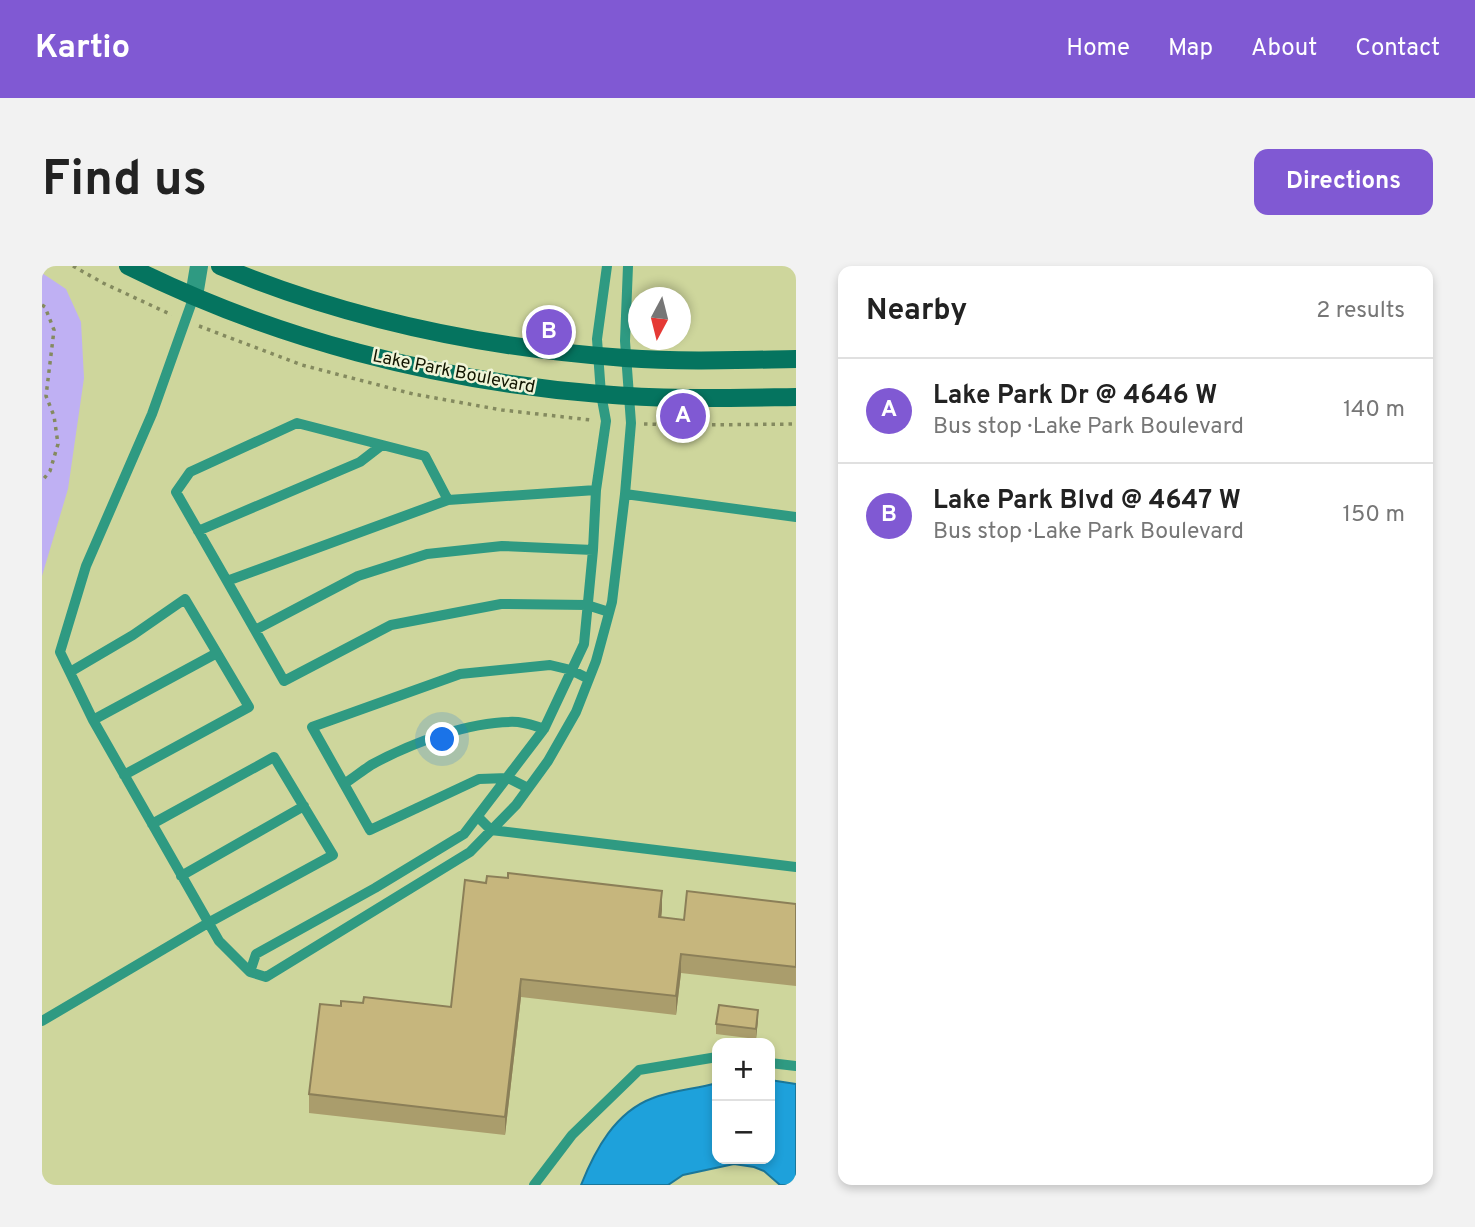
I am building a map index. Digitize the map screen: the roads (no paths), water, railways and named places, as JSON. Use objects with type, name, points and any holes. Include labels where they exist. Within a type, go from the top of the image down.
[{"type":"street","name":"Lake Park Boulevard","points":[[128,266],[194,296],[292,333],[388,360],[488,380],[629,396],[796,397]]},
{"type":"street","points":[[194,296],[199,266]]},
{"type":"street","name":"Lake Park Boulevard","points":[[220,266],[299,296],[337,307],[413,327],[499,344],[628,358],[796,359]]},
{"type":"lane","points":[[250,972],[256,954],[375,888],[464,834],[544,729],[584,644],[596,490],[606,421],[597,339],[607,266]]},
{"type":"lane","points":[[194,296],[152,414],[86,566],[60,653],[93,720],[219,942],[250,972],[266,977],[470,852],[516,805],[548,761],[576,712],[596,661],[610,612],[625,494],[631,423],[625,341],[628,266]]},
{"type":"lane","points":[[449,500],[425,456],[297,423],[190,472],[176,492],[284,681],[391,625],[501,604],[587,605],[610,612]]},
{"type":"lane","points":[[198,531],[360,462],[382,445]]},
{"type":"lane","points":[[226,581],[449,500],[596,490]]},
{"type":"lane","points":[[625,494],[796,517]]},
{"type":"lane","points":[[255,631],[358,576],[427,554],[502,546],[593,550]]},
{"type":"lane","points":[[69,672],[133,635],[185,600],[249,707],[124,775]]},
{"type":"lane","points":[[93,720],[217,653]]},
{"type":"lane","points":[[528,789],[508,778],[479,779],[370,830],[312,727],[460,674],[550,665],[571,670],[589,679]]},
{"type":"lane","points":[[344,784],[370,766],[409,747],[457,730],[488,723],[510,722],[544,729]]},
{"type":"lane","points":[[42,1021],[208,923],[333,855],[274,757],[152,824]]},
{"type":"lane","points":[[181,876],[304,806]]},
{"type":"lane","points":[[478,817],[491,830],[796,867]]},
{"type":"lane","points":[[534,1185],[572,1135],[639,1070],[712,1058]]},
{"type":"lane","points":[[775,1064],[796,1066]]},
{"type":"water","points":[[775,1081],[796,1084],[796,1185],[780,1185],[764,1171],[734,1164],[775,1164]]},
{"type":"water","points":[[712,1084],[712,1164],[734,1164],[683,1175],[668,1185],[581,1185],[600,1146],[617,1122],[640,1104],[661,1095]]},
{"type":"place","name":"Lake Park Blvd @ 4647 W","points":[[549,332]]},
{"type":"place","name":"Lake Park Dr @ 4646 W","points":[[683,416]]}]
